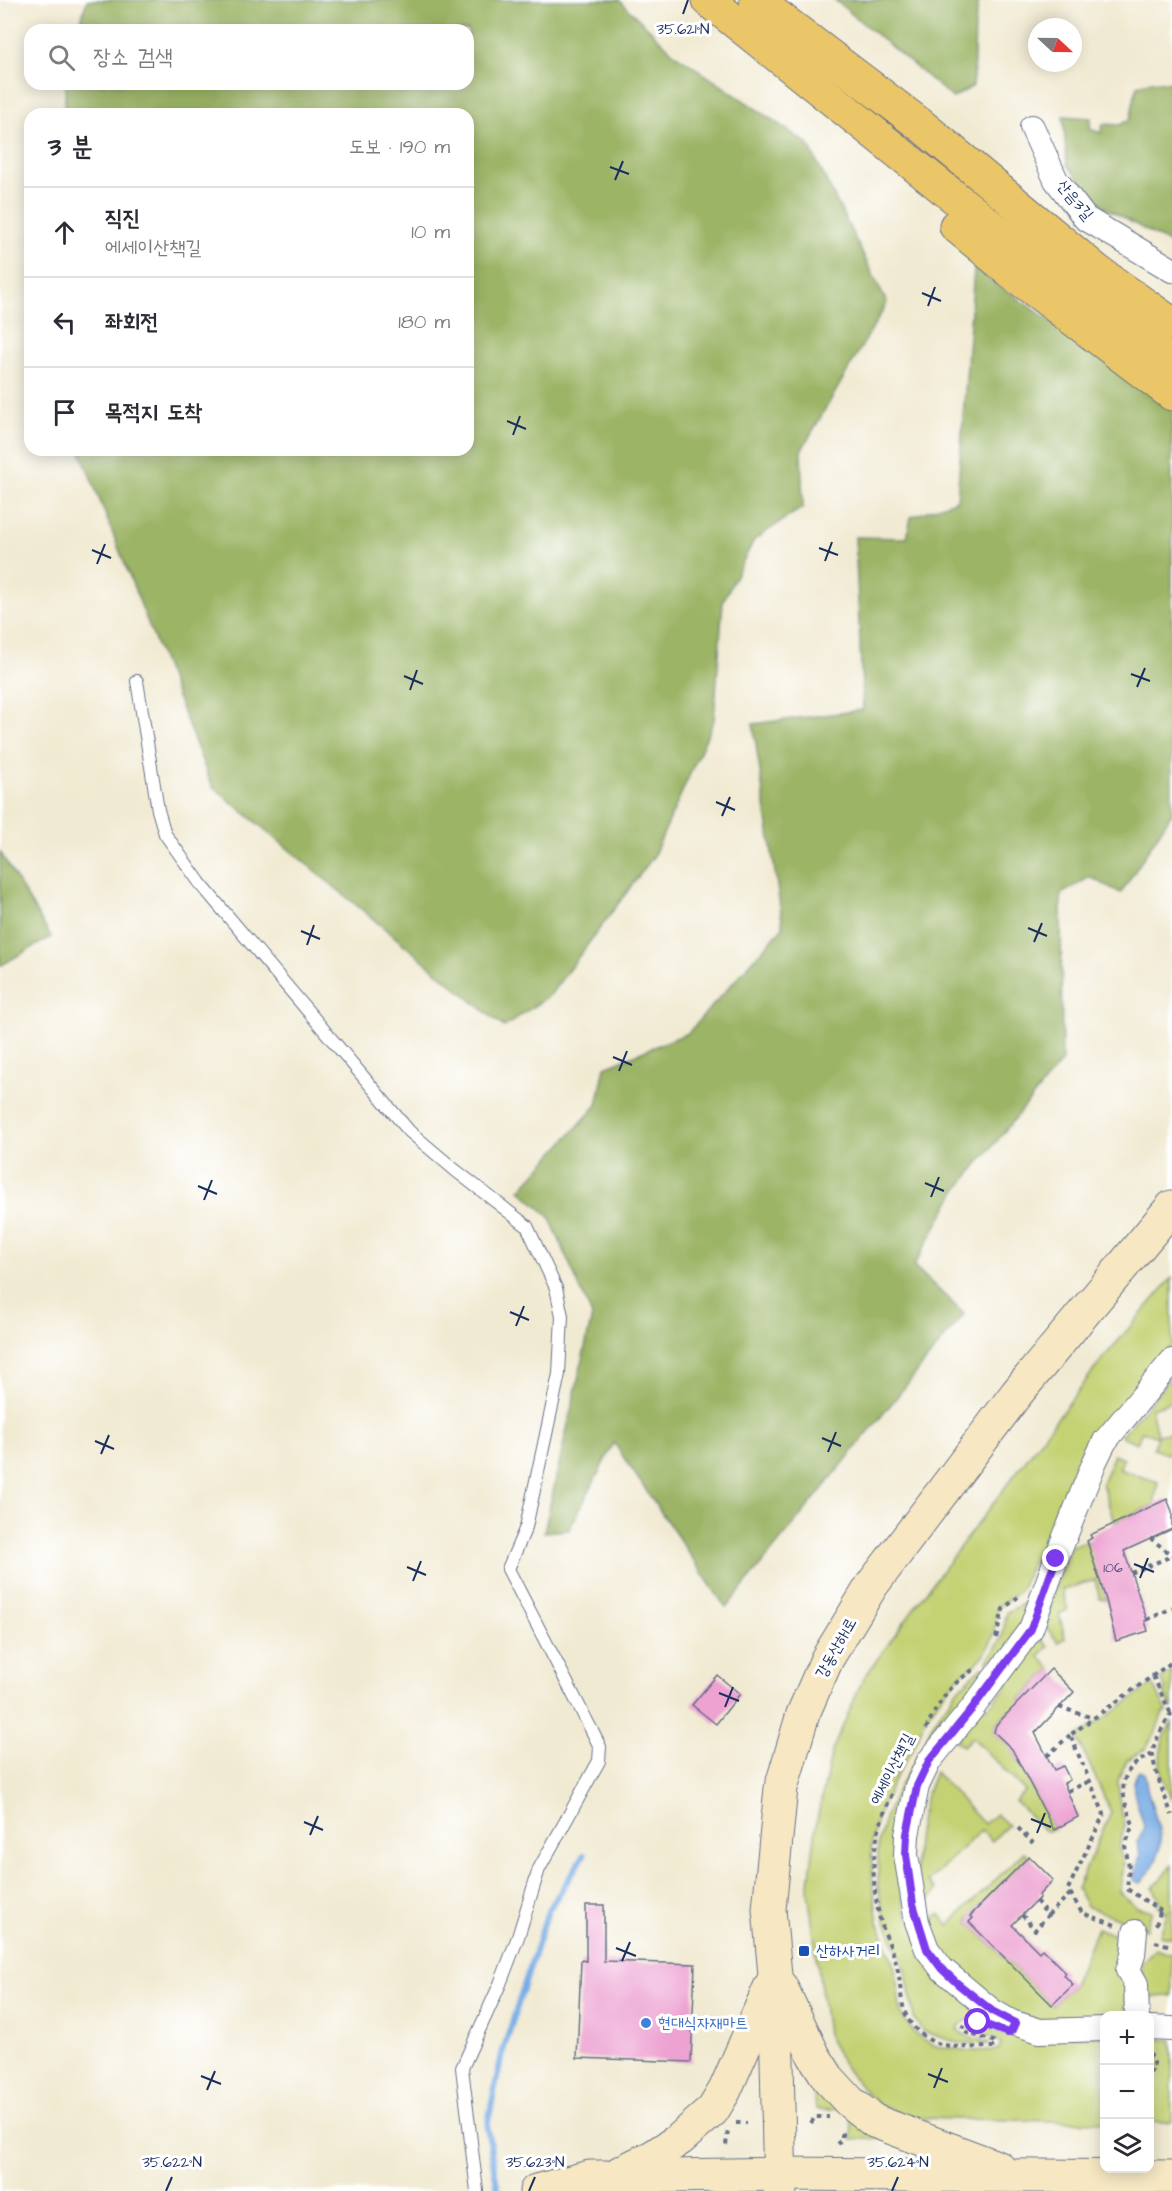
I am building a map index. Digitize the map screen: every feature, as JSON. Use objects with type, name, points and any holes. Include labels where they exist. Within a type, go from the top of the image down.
[{"type":"highway","points":[[708,0],[981,219],[1172,363]]},
{"type":"highway","points":[[756,0],[922,126],[1097,271],[1172,324]]},
{"type":"highway","points":[[891,145],[941,213],[1020,279],[1172,394]]},
{"type":"highway","points":[[1097,271],[1172,308]]},
{"type":"street","name":"산음3길","points":[[1032,127],[1056,180],[1085,218],[1172,270]]},
{"type":"street","name":"강동산하1로","points":[[780,2183],[775,1975],[769,1909],[781,1788],[803,1714],[827,1659],[872,1585],[1017,1393],[1172,1207]]},
{"type":"street","points":[[1100,2029],[1040,2031],[1011,2022],[992,2011],[942,1969],[927,1949],[917,1922],[906,1855],[907,1834],[917,1786],[929,1761],[971,1710],[1031,1629],[1056,1559],[1105,1441],[1172,1361]]},
{"type":"street","points":[[1135,1932],[1133,1955],[1128,1970],[1136,1984],[1137,2011]]},
{"type":"street","points":[[536,2191],[601,2177],[654,2156],[680,2139],[713,2109],[751,2034],[775,1975]]},
{"type":"street","points":[[775,1975],[797,2023],[828,2078],[850,2102],[874,2121],[974,2160],[1029,2177]]},
{"type":"street","points":[[1154,2028],[1172,2030]]},
{"type":"street","points":[[601,2177],[780,2183],[1029,2177],[1172,2177]]},
{"type":"street","points":[[601,2177],[654,2191]]},
{"type":"street","points":[[986,2191],[1029,2177]]},
{"type":"lane","points":[[137,681],[158,810],[165,834],[200,883],[409,1131],[454,1170],[526,1226],[556,1288],[562,1316],[559,1374],[526,1527],[508,1569],[600,1747],[599,1761],[539,1869],[519,1937],[462,2068],[477,2191]]},
{"type":"path","points":[[1131,1573],[1172,1556],[1150,1538]]},
{"type":"path","points":[[996,1640],[1003,1609],[1024,1590]]},
{"type":"path","points":[[1147,1620],[1172,1608]]},
{"type":"path","points":[[1047,1756],[1093,1718],[1172,1660]]},
{"type":"path","name":"에세이산책길","points":[[923,1735],[945,1696],[963,1676],[977,1668]]},
{"type":"path","points":[[1153,1676],[1172,1714],[1167,1718],[1153,1751],[1162,1791],[1172,1815]]},
{"type":"path","points":[[1059,1707],[1093,1718]]},
{"type":"path","points":[[1070,1736],[1104,1814],[1068,1888],[1082,1913],[1135,1932],[1151,1941],[1172,1947]]},
{"type":"path","points":[[1153,1754],[1137,1761],[1128,1772],[1123,1784],[1125,1806],[1132,1824],[1125,1846],[1129,1867],[1127,1889],[1161,1911]]},
{"type":"path","points":[[1068,1791],[1090,1781]]},
{"type":"path","name":"에세이산책길","points":[[893,1791],[882,1816],[874,1845],[875,1887],[880,1920],[898,1970],[903,2010],[908,2020],[922,2035],[934,2042],[963,2047],[995,2046],[993,2041],[967,2033],[962,2029],[964,2024],[978,2022]]},
{"type":"path","points":[[1018,1828],[1033,1843]]},
{"type":"path","points":[[1022,1915],[1035,1930],[1071,1893]]},
{"type":"path","points":[[1036,1901],[1048,1915]]},
{"type":"path","points":[[811,2123],[815,2117],[833,2117]]},
{"type":"path","points":[[837,2144],[842,2139],[842,2117]]},
{"type":"green space","points":[[87,0],[619,0],[675,54],[808,144],[887,303],[801,451],[803,507],[754,540],[723,601],[714,720],[653,857],[550,995],[504,1027],[212,786],[82,456],[474,456],[474,108],[64,108],[66,90],[474,90],[474,24],[80,24]]},
{"type":"green space","points":[[835,0],[979,0],[975,24],[973,86],[953,98]]},
{"type":"green space","points":[[1151,81],[1172,83],[1172,245],[1104,207],[1067,165],[1063,116],[1091,118],[1090,129],[1101,133],[1103,124],[1120,125],[1130,119],[1137,86]]},
{"type":"green space","points":[[974,269],[1172,402],[1172,813],[1121,893],[1090,877],[1061,894],[1062,1061],[956,1191],[914,1266],[964,1314],[726,1608],[614,1443],[569,1530],[544,1532],[592,1316],[549,1216],[520,1190],[597,1105],[605,1067],[688,1033],[783,927],[753,724],[863,710],[855,537],[907,538],[911,517],[957,500]]},
{"type":"green space","points":[[0,852],[51,937],[0,966]]},
{"type":"green space","points":[[1172,1278],[1172,1344],[1083,1457],[1053,1556],[1033,1561],[1020,1591],[998,1607],[993,1637],[985,1654],[974,1666],[962,1673],[926,1718],[878,1814],[871,1845],[873,1888],[878,1922],[895,1969],[901,2014],[914,2033],[934,2046],[972,2051],[998,2050],[1001,2045],[998,2040],[968,2029],[970,2026],[977,2025],[1010,2036],[1100,2036],[1100,2122],[912,2118],[882,2106],[867,2094],[847,2071],[827,2034],[808,1891],[817,1820],[832,1751],[863,1679],[922,1597],[1100,1362]]},
{"type":"green space","points":[[1172,1377],[1172,1402],[1151,1408],[1157,1435],[1170,1433],[1172,1452],[1167,1454],[1153,1449],[1157,1437],[1142,1431],[1137,1443],[1121,1436]]},
{"type":"green space","points":[[1114,1455],[1124,1458],[1119,1469],[1158,1482],[1154,1505],[1114,1522],[1102,1483]]},
{"type":"green space","points":[[1087,1541],[1097,1562],[1106,1600],[1100,1599],[1095,1580],[1062,1590],[1068,1610],[1059,1614],[1065,1638],[1058,1642],[1042,1622],[1071,1546]]},
{"type":"green space","points":[[1050,1566],[997,1669],[988,1661],[1002,1638],[1007,1612],[1025,1603],[1039,1568]]},
{"type":"green space","points":[[1039,1636],[1048,1647],[1039,1656],[1051,1669],[1020,1699],[1022,1701],[1012,1711],[1010,1710],[996,1724],[994,1732],[1012,1749],[1054,1830],[1045,1831],[1015,1801],[1025,1791],[972,1737],[963,1746],[956,1742],[970,1717],[991,1704],[1007,1687],[1008,1673]]},
{"type":"green space","points":[[983,1667],[990,1674],[904,1796],[894,1835],[905,1911],[1006,2028],[972,2020],[961,2024],[957,2030],[989,2044],[958,2043],[922,2031],[914,2018],[906,1971],[885,1920],[878,1887],[878,1844],[886,1815],[900,1785],[915,1761],[934,1722],[956,1691]]},
{"type":"green space","points":[[1172,1671],[1172,1709],[1163,1691],[1166,1689],[1161,1679]]},
{"type":"green space","points":[[1153,1684],[1167,1711],[1162,1714],[1155,1734],[1145,1749],[1127,1760],[1118,1780],[1120,1806],[1125,1825],[1119,1847],[1124,1866],[1119,1892],[1137,1907],[1152,1911],[1146,1929],[1088,1907],[1077,1889],[1111,1812],[1077,1737]]},
{"type":"green space","points":[[1172,1722],[1172,1798],[1163,1779],[1160,1760],[1163,1741]]},
{"type":"green space","points":[[935,1772],[984,1824],[996,1814],[1008,1825],[992,1841],[981,1830],[928,1882],[936,1890],[927,1903],[923,1904],[916,1872],[917,1838],[924,1803]]},
{"type":"green space","points":[[1024,1852],[1029,1856],[971,1916],[969,1922],[1052,2005],[1073,1985],[1097,1928],[1127,1940],[1126,2011],[1100,2011],[1100,2021],[1047,2023],[1016,2014],[944,1955],[929,1926],[932,1919],[939,1914],[949,1925]]},
{"type":"green space","points":[[1172,1865],[1172,1938],[1160,1935],[1168,1911],[1165,1913],[1158,1906],[1161,1902],[1153,1888]]},
{"type":"green space","points":[[1155,1949],[1172,1955],[1172,1996],[1149,1997],[1150,2011],[1145,2011],[1141,1963]]},
{"type":"green space","points":[[1154,2039],[1172,2040],[1172,2122],[1154,2122],[1154,2074],[1158,2069],[1159,2060],[1154,2053]]},
{"type":"green space","points":[[811,2066],[841,2108],[816,2109]]},
{"type":"green space","points":[[851,2116],[883,2138],[852,2140]]},
{"type":"water","points":[[1139,1771],[1144,1773],[1160,1839],[1157,1859],[1141,1883],[1133,1880],[1140,1856],[1138,1841],[1144,1827],[1134,1791],[1135,1778]]},
{"type":"building","points":[[1167,1499],[1172,1511],[1172,1529],[1124,1551],[1147,1620],[1145,1621],[1148,1631],[1116,1641],[1106,1600],[1087,1541],[1092,1538],[1090,1535]]},
{"type":"building","points":[[1051,1669],[1074,1692],[1035,1733],[1054,1770],[1063,1766],[1070,1780],[1064,1783],[1078,1817],[1054,1830],[1012,1749],[994,1732],[996,1725]]},
{"type":"building","points":[[717,1675],[740,1694],[716,1724],[692,1705]]},
{"type":"building","points":[[1029,1856],[1053,1880],[1039,1895],[1040,1897],[1012,1925],[1039,1952],[1042,1949],[1066,1973],[1064,1975],[1073,1985],[1052,2005],[969,1922],[973,1918],[970,1916]]},
{"type":"building","points":[[586,1905],[604,1905],[604,1961],[695,1964],[691,2062],[577,2058],[581,1960],[586,1961]]},
{"type":"waterway","points":[[498,2191],[487,2127],[502,2054],[548,1911],[584,1855]]},
{"type":"place","name":"산하사거리","points":[[804,1951]]},
{"type":"place","name":"현대식자재마트","points":[[646,2023]]},
{"type":"route","points":[[978,2022],[1008,2033],[1015,2023],[992,2011],[958,1984],[942,1969],[927,1949],[913,1904],[906,1855],[907,1834],[917,1786],[929,1761],[971,1710],[1031,1629],[1056,1559]]}]
